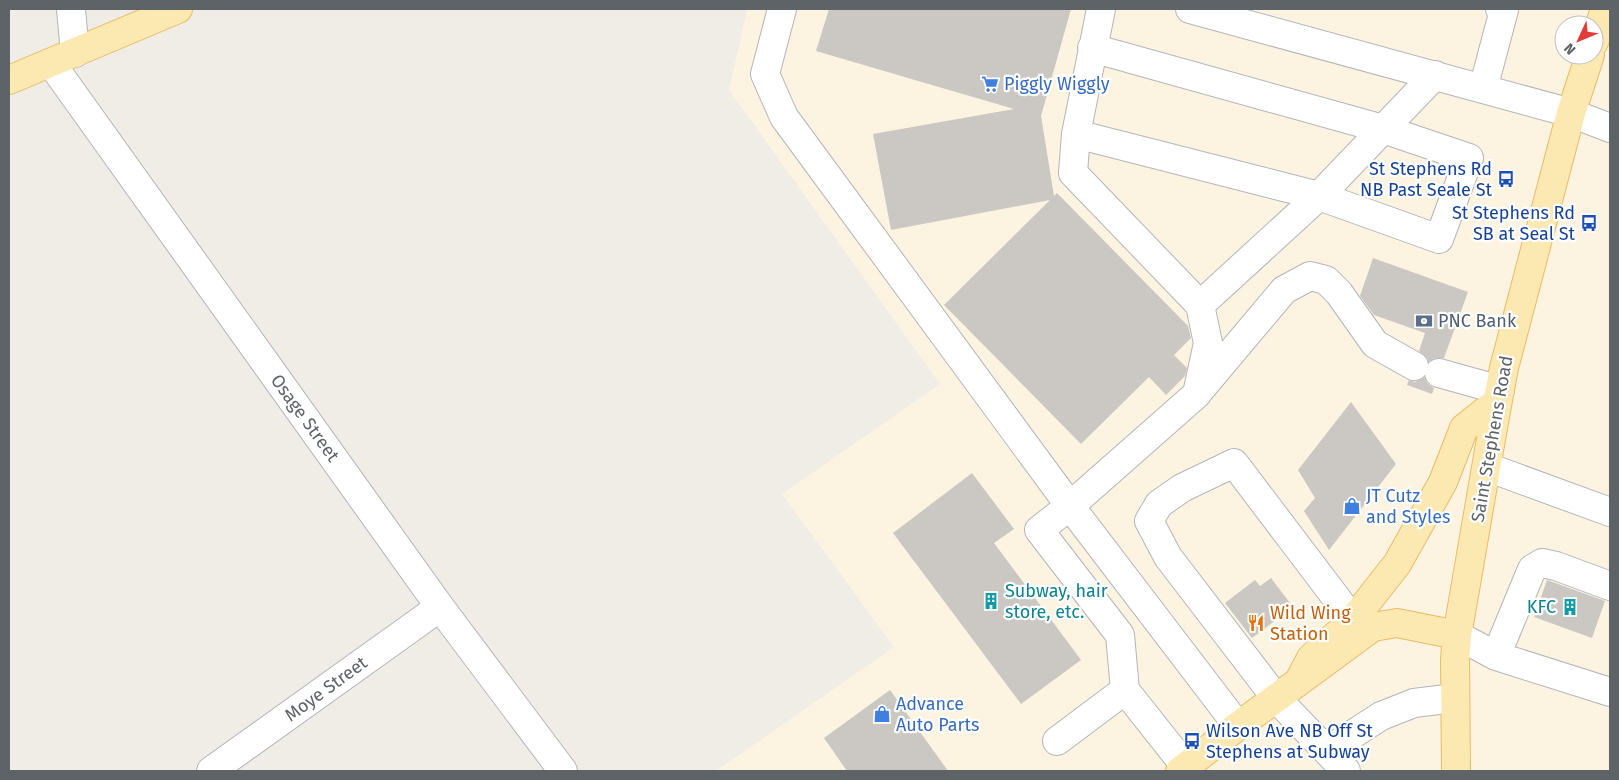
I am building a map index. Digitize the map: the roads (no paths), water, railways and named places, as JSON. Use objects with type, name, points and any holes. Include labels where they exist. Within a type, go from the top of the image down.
[{"type":"main road","points":[[9,80],[178,9]]},
{"type":"main road","name":"Saint Stephens Road","points":[[1456,771],[1455,660],[1457,635],[1498,396],[1571,114],[1587,65]]},
{"type":"main road","points":[[1299,681],[1311,658],[1352,620],[1398,564],[1443,482],[1464,428],[1498,396]]},
{"type":"main road","points":[[1182,769],[1373,627],[1397,622],[1457,635]]},
{"type":"street","points":[[63,58],[71,9]]},
{"type":"street","points":[[782,9],[764,74],[784,116],[1070,506],[1238,726]]},
{"type":"street","points":[[1101,9],[1076,134],[1073,173],[1200,305],[1208,343],[1197,394]]},
{"type":"street","points":[[1190,9],[1435,75],[1571,114],[1610,128]]},
{"type":"street","points":[[1483,89],[1504,10],[1500,9]]},
{"type":"street","points":[[1076,134],[1319,196],[1439,239],[1469,158],[1383,129],[1092,48]]},
{"type":"street","name":"Osage Street","points":[[63,58],[440,606],[563,771]]},
{"type":"street","points":[[1200,305],[1319,196],[1435,75]]},
{"type":"street","points":[[1182,769],[1125,690],[1120,635],[1039,530],[1070,506],[1197,394],[1284,290],[1310,276],[1326,280],[1339,293],[1375,344],[1427,369],[1498,396]]},
{"type":"street","points":[[1346,771],[1276,698],[1168,557],[1149,521],[1159,504],[1182,488],[1234,463],[1352,620]]},
{"type":"street","points":[[1487,467],[1610,512]]},
{"type":"street","points":[[1496,656],[1532,569],[1542,563],[1556,566],[1610,586]]},
{"type":"street","name":"Moye Street","points":[[211,771],[440,606]]},
{"type":"street","points":[[1457,635],[1496,656],[1610,692]]},
{"type":"street","points":[[1057,741],[1125,690]]},
{"type":"street","points":[[1327,751],[1381,716],[1414,703],[1455,698]]},
{"type":"place","name":"Piggly Wiggly","points":[[990,84]]},
{"type":"place","name":"St Stephens Rd NB Past Seale St","points":[[1506,179]]},
{"type":"place","name":"St Stephens Rd SB at Seal St","points":[[1589,223]]},
{"type":"place","name":"PNC Bank","points":[[1424,321]]},
{"type":"place","name":"JT Cutz and Styles","points":[[1352,506]]},
{"type":"place","name":"Subway, hair store, etc.","points":[[991,601]]},
{"type":"place","name":"KFC","points":[[1570,607]]},
{"type":"place","name":"Wild Wing Station","points":[[1256,623]]},
{"type":"place","name":"Advance Auto Parts","points":[[882,714]]},
{"type":"place","name":"Wilson Ave NB Off St Stephens at Subway","points":[[1192,741]]}]
